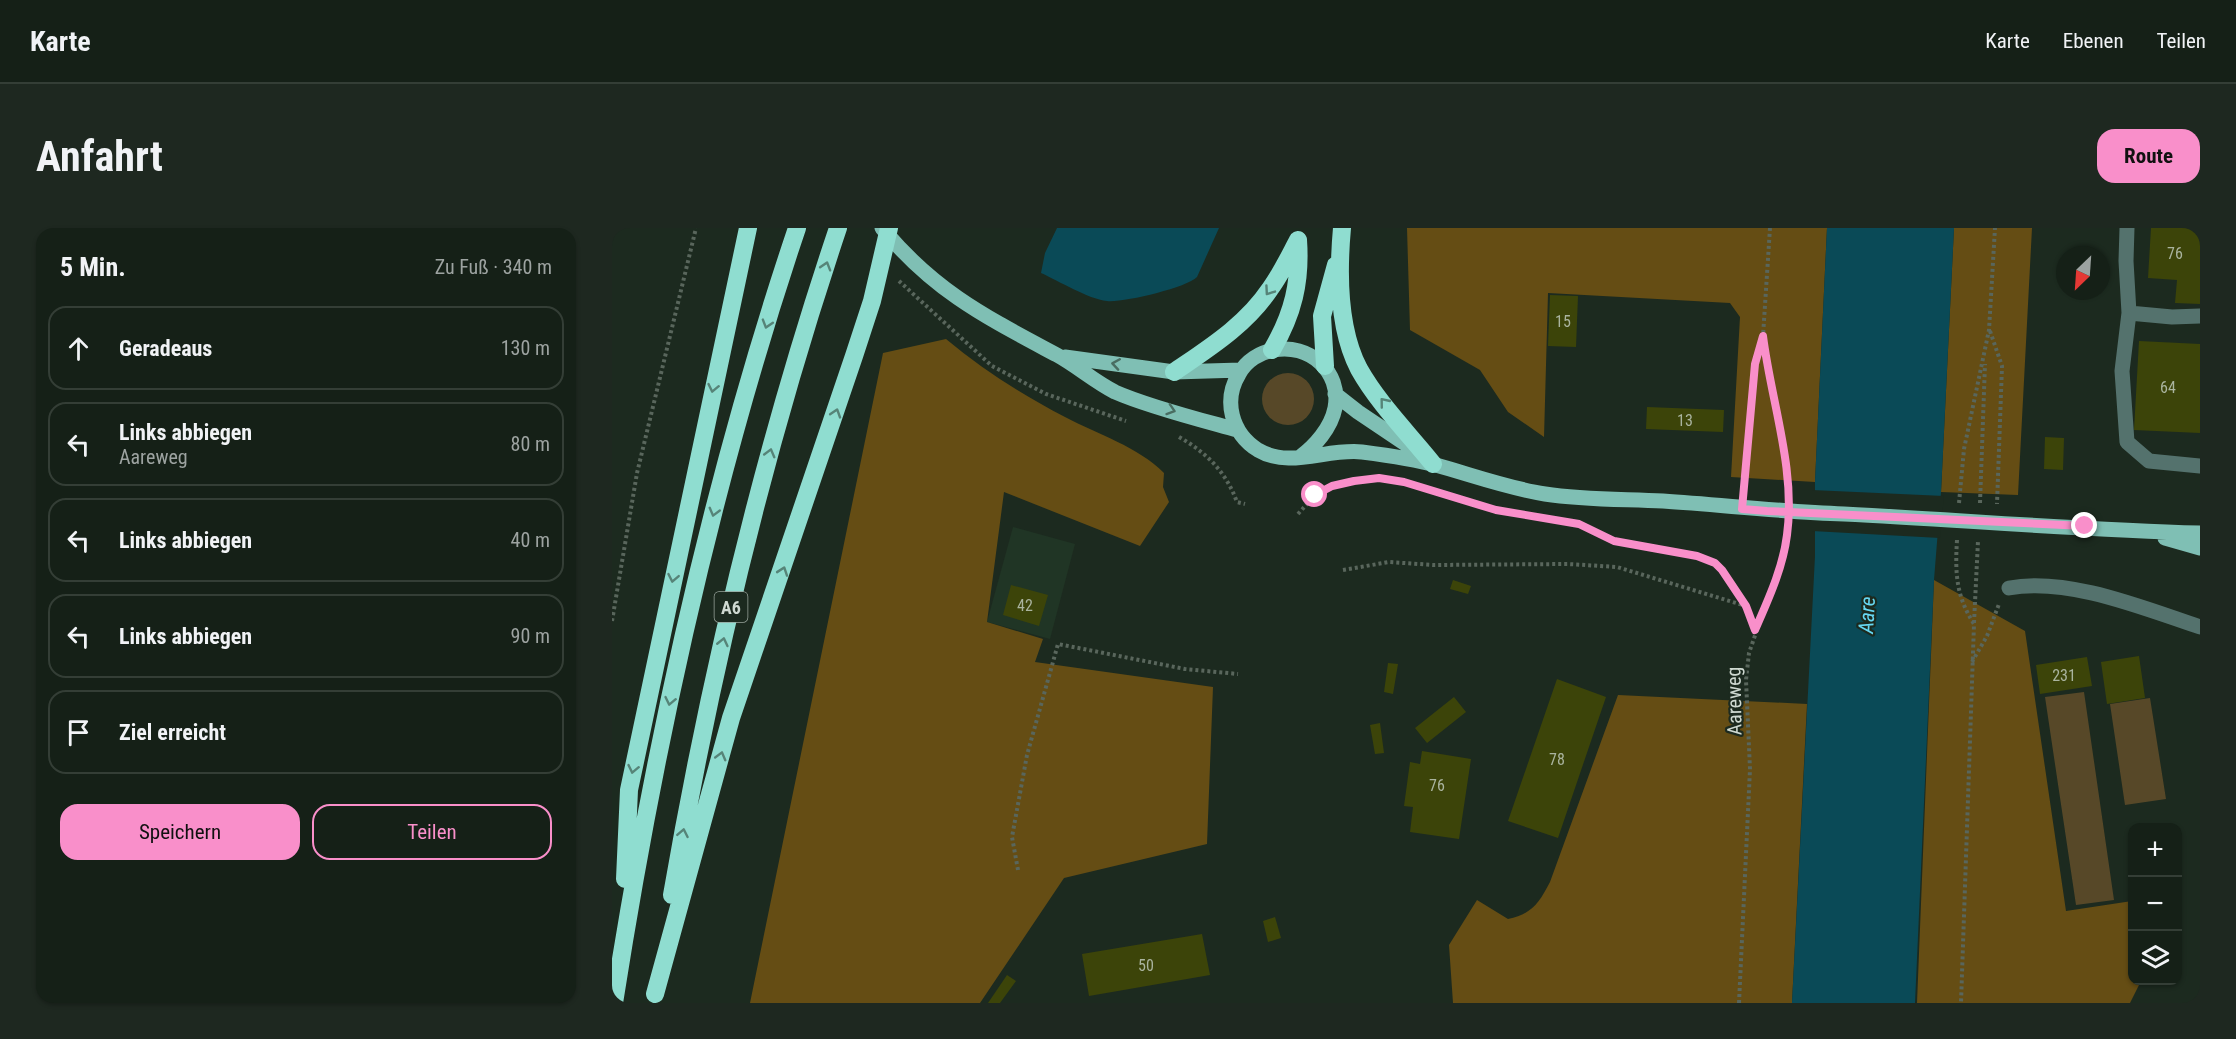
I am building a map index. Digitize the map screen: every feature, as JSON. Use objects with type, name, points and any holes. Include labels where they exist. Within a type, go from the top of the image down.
[{"type":"highway","points":[[623,947],[629,790],[748,228]]},
{"type":"highway","name":"A6","points":[[614,1003],[662,739],[695,589],[750,380],[797,228]]},
{"type":"highway","name":"A6","points":[[654,999],[689,803],[733,598],[788,389],[838,228]]},
{"type":"highway","points":[[872,301],[889,228]]},
{"type":"highway","points":[[654,999],[731,718],[791,548],[872,301],[902,228]]},
{"type":"highway","points":[[1341,228],[1339,254],[1346,332],[1354,358],[1367,381],[1433,464]]},
{"type":"highway","points":[[1272,350],[1295,303],[1300,264],[1299,234]]},
{"type":"highway","points":[[1174,372],[1226,335],[1253,310],[1271,289],[1299,234]]},
{"type":"highway","points":[[1325,366],[1322,316],[1339,254]]},
{"type":"main road","points":[[882,228],[936,284],[978,313],[1058,356],[1115,392],[1237,430],[1255,448],[1276,457],[1299,458],[1361,452],[1433,464],[1544,494],[1767,511],[1985,520],[2145,532],[2200,533]]},
{"type":"main road","points":[[1237,430],[1230,400],[1233,385],[1241,370],[1259,355],[1272,350],[1299,350],[1325,366],[1335,394],[1336,405],[1329,423],[1313,447],[1299,458]]},
{"type":"main road","points":[[1058,356],[1174,372],[1241,370]]},
{"type":"main road","points":[[1335,394],[1433,464]]},
{"type":"main road","points":[[2145,532],[2200,548]]},
{"type":"lane","points":[[2127,228],[2129,313],[2122,371],[2127,442],[2149,461],[2200,466]]},
{"type":"lane","points":[[2129,313],[2172,317],[2200,316]]},
{"type":"lane","points":[[2009,588],[2042,585],[2084,592],[2200,627]]},
{"type":"path","points":[[612,621],[637,473],[696,228]]},
{"type":"path","points":[[1742,509],[1755,364],[1763,336],[1770,228]]},
{"type":"path","points":[[1985,520],[1985,360],[1995,228]]},
{"type":"path","points":[[928,310],[992,366],[1022,384],[1080,407],[1129,422]]},
{"type":"path","points":[[1961,1003],[1971,662],[2002,366],[1999,351],[1989,330]]},
{"type":"path","points":[[1763,336],[1783,445],[1788,497]]},
{"type":"path","points":[[1958,507],[1964,449],[1977,383],[1985,360]]},
{"type":"path","points":[[1173,433],[1196,447],[1215,463],[1226,477],[1237,502],[1245,504]]},
{"type":"path","points":[[1298,514],[1315,495],[1332,486],[1379,478],[1404,482],[1496,510],[1579,524],[1614,541],[1707,559],[1722,570],[1746,606],[1755,630]]},
{"type":"path","name":"Aareweg","points":[[1739,1003],[1750,769],[1746,680],[1755,630],[1782,557],[1788,525]]},
{"type":"path","points":[[1957,538],[1957,586],[1961,605],[1974,624]]},
{"type":"path","points":[[1343,570],[1389,562],[1434,566],[1568,564],[1617,567],[1746,606]]},
{"type":"path","points":[[1971,662],[1994,622],[2001,598],[2009,588]]},
{"type":"path","points":[[1018,870],[1012,837],[1027,755],[1058,645],[1185,669],[1238,674]]},
{"type":"shaded area","points":[[1407,228],[1827,228],[1815,482],[1731,477],[1740,317],[1730,303],[1548,293],[1544,437],[1508,412],[1480,370],[1410,330]]},
{"type":"shaded area","points":[[1954,228],[2032,228],[2018,495],[1941,492]]},
{"type":"shaded area","points":[[946,339],[989,372],[1019,391],[1065,417],[1130,448],[1164,473],[1163,487],[1169,502],[1140,546],[1004,492],[987,622],[1043,639],[1035,662],[1213,687],[1207,844],[1064,878],[980,1003],[750,1003],[883,353]]},
{"type":"shaded area","points":[[1288,373],[1298,375],[1306,381],[1312,389],[1314,399],[1312,409],[1306,417],[1298,423],[1288,425],[1278,423],[1270,417],[1264,409],[1262,399],[1264,389],[1270,381],[1278,375]]},
{"type":"shaded area","points":[[1013,527],[1075,544],[1050,639],[987,622]]},
{"type":"shaded area","points":[[1934,580],[2025,631],[2066,911],[2128,902],[2128,985],[2139,985],[2130,1003],[1917,1003]]},
{"type":"shaded area","points":[[2084,692],[2114,900],[2076,905],[2045,697]]},
{"type":"shaded area","points":[[1618,695],[1807,704],[1792,1003],[1453,1003],[1449,945],[1477,900],[1508,919],[1529,911],[1542,896],[1550,882]]},
{"type":"shaded area","points":[[2150,698],[2166,799],[2125,805],[2110,704]]},
{"type":"water","points":[[1057,228],[1219,228],[1197,277],[1191,281],[1154,294],[1126,300],[1107,301],[1099,300],[1041,273],[1045,253]]},
{"type":"water","name":"Aare","points":[[1827,228],[1954,228],[1941,492],[1934,580],[1915,1003],[1792,1003],[1815,556],[1815,482]]},
{"type":"pier","points":[[1812,490],[1944,496],[1940,538],[1812,531]]},
{"type":"building","points":[[2151,228],[2200,228],[2200,304],[2175,303],[2177,280],[2148,278]]},
{"type":"building","points":[[1550,295],[1578,296],[1576,347],[1548,346]]},
{"type":"building","points":[[2139,341],[2200,344],[2200,433],[2134,430]]},
{"type":"building","points":[[1647,407],[1724,410],[1723,432],[1646,429]]},
{"type":"building","points":[[2045,437],[2064,438],[2063,470],[2044,469]]},
{"type":"building","points":[[1453,580],[1471,586],[1468,594],[1450,589]]},
{"type":"building","points":[[1011,585],[1048,595],[1039,626],[1003,615]]},
{"type":"building","points":[[2139,656],[2145,698],[2107,704],[2101,662]]},
{"type":"building","points":[[2087,657],[2092,686],[2040,694],[2036,665]]},
{"type":"building","points":[[1388,663],[1398,664],[1393,694],[1384,692]]},
{"type":"building","points":[[1557,679],[1606,697],[1558,838],[1508,821]]},
{"type":"building","points":[[1454,697],[1466,712],[1427,743],[1415,728]]},
{"type":"building","points":[[1380,723],[1384,753],[1375,754],[1370,725]]},
{"type":"building","points":[[1422,751],[1471,759],[1459,839],[1410,832],[1413,807],[1404,806],[1410,762],[1420,764]]},
{"type":"building","points":[[1275,917],[1281,938],[1268,942],[1263,921]]},
{"type":"building","points":[[1202,934],[1210,975],[1089,996],[1082,954]]},
{"type":"building","points":[[1007,975],[1016,981],[1000,1003],[988,1003]]},
{"type":"route","points":[[1315,495],[1332,486],[1354,481],[1379,478],[1404,482],[1496,510],[1543,520],[1579,524],[1599,536],[1614,541],[1707,559],[1715,563],[1734,585],[1746,606],[1755,630],[1769,598],[1782,557],[1787,535],[1789,506],[1783,445],[1766,364],[1763,336],[1755,364],[1742,509],[1767,511],[1985,521],[2085,526]]}]
